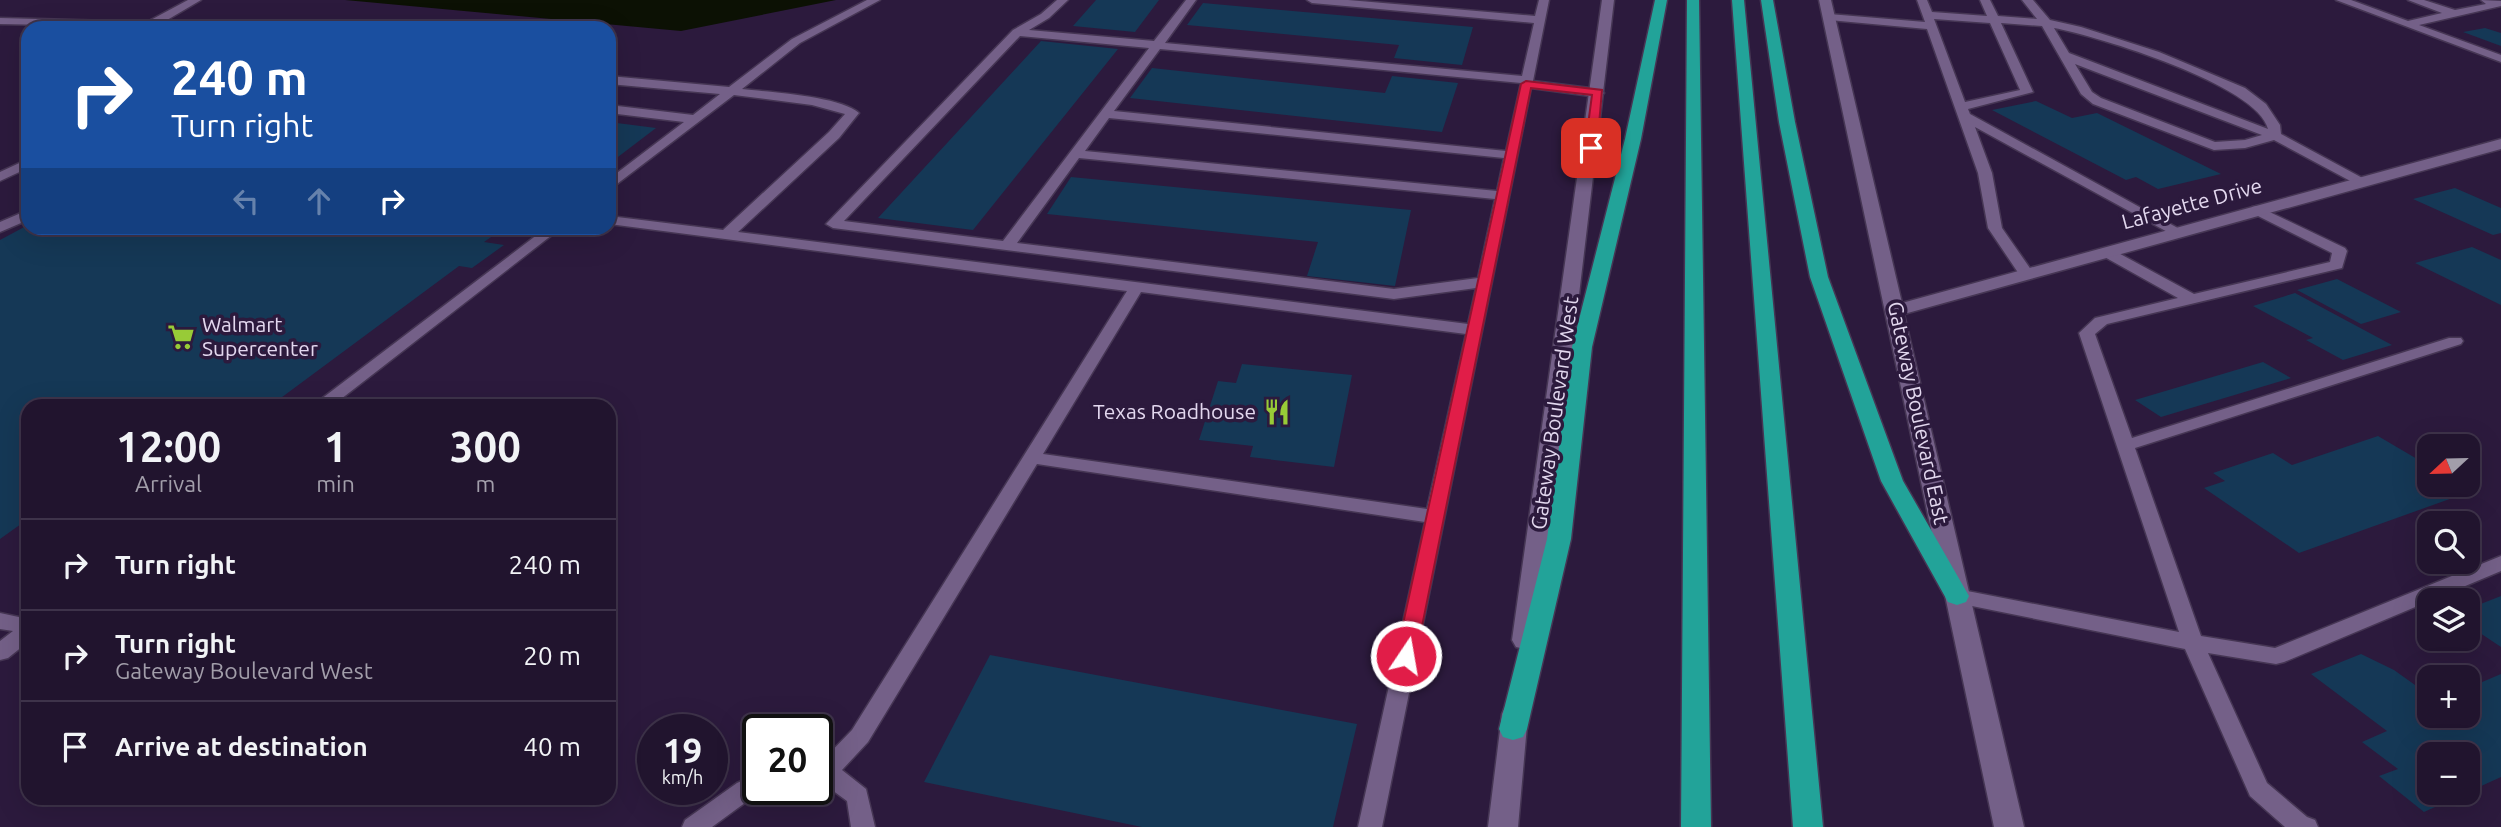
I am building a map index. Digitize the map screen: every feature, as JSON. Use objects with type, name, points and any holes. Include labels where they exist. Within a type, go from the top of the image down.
[{"type":"highway","points":[[1513,729],[1559,539],[1582,347],[1636,126],[1661,0]]},
{"type":"highway","points":[[1693,0],[1696,827]]},
{"type":"highway","points":[[1738,0],[1808,827]]},
{"type":"highway","points":[[1767,0],[1787,122],[1819,277],[1892,481],[1957,596]]},
{"type":"main road","name":"Gateway Boulevard West","points":[[1503,827],[1513,729],[1598,93],[1608,0]]},
{"type":"main road","name":"Gateway Boulevard East","points":[[1827,8],[2010,827]]},
{"type":"main road","name":"Lafayette Drive","points":[[1896,310],[2501,144]]},
{"type":"lane","points":[[156,21],[196,0]]},
{"type":"lane","points":[[616,181],[805,36],[875,0]]},
{"type":"lane","points":[[1063,0],[1045,16],[1017,32],[832,224],[1394,294],[1485,282]]},
{"type":"lane","points":[[1007,246],[1191,0]]},
{"type":"lane","points":[[1312,0],[1539,20]]},
{"type":"lane","points":[[1370,827],[1544,0]]},
{"type":"lane","points":[[1922,0],[1985,173],[1995,228],[2026,274]]},
{"type":"lane","points":[[1962,111],[2028,92],[1985,0]]},
{"type":"lane","points":[[2027,0],[2046,23],[2087,94],[2097,101],[2214,146],[2245,144],[2275,136]]},
{"type":"lane","points":[[2341,0],[2501,59]]},
{"type":"lane","points":[[2413,0],[2455,14]]},
{"type":"lane","points":[[2486,0],[2500,4]]},
{"type":"lane","points":[[2410,24],[2500,4]]},
{"type":"lane","points":[[1827,8],[1929,20],[1994,19],[2046,23],[2077,29],[2155,54],[2230,86],[2262,107],[2274,125],[2275,136]]},
{"type":"lane","points":[[0,21],[21,22]]},
{"type":"lane","points":[[1017,32],[1527,82],[1598,93]]},
{"type":"lane","points":[[2063,55],[2275,136],[2361,181]]},
{"type":"lane","points":[[616,81],[838,106],[853,113],[834,135],[726,235]]},
{"type":"lane","points":[[616,110],[695,119]]},
{"type":"lane","points":[[1962,111],[2178,232]]},
{"type":"lane","points":[[1106,114],[1511,155]]},
{"type":"lane","points":[[1076,153],[1503,196]]},
{"type":"lane","points":[[0,177],[21,166]]},
{"type":"lane","points":[[2258,210],[2340,251],[2337,265],[2101,321],[2087,333],[2193,643],[2258,789],[2298,824],[2306,827]]},
{"type":"lane","points":[[0,228],[21,218]]},
{"type":"lane","points":[[616,221],[1474,330]]},
{"type":"lane","points":[[330,399],[545,235]]},
{"type":"lane","points":[[2106,252],[2191,299]]},
{"type":"lane","points":[[833,761],[860,736],[1137,287]]},
{"type":"lane","points":[[2127,445],[2455,341]]},
{"type":"lane","points":[[1032,458],[1436,517]]},
{"type":"lane","points":[[1957,596],[2193,643],[2276,656],[2501,563]]},
{"type":"lane","points":[[0,621],[21,627]]},
{"type":"lane","points":[[0,652],[21,635]]},
{"type":"lane","points":[[833,779],[858,796],[863,827]]},
{"type":"lane","points":[[694,827],[742,792]]},
{"type":"shaded area","points":[[345,0],[836,0],[681,31],[616,25],[616,21],[573,21]]},
{"type":"building","points":[[1096,0],[1159,0],[1135,32],[1073,26]]},
{"type":"building","points":[[1203,3],[1473,27],[1462,65],[1394,58],[1399,45],[1187,25]]},
{"type":"building","points":[[2485,28],[2501,33],[2501,46],[2463,32]]},
{"type":"building","points":[[1041,41],[1118,49],[973,230],[878,218]]},
{"type":"building","points":[[1152,68],[1385,93],[1392,76],[1458,83],[1442,132],[1130,98]]},
{"type":"building","points":[[2036,101],[2072,118],[2097,113],[2221,174],[2158,189],[2136,177],[2126,180],[1992,110]]},
{"type":"building","points":[[616,123],[656,128],[616,158]]},
{"type":"building","points":[[1071,177],[1411,210],[1395,286],[1307,276],[1318,242],[1047,214]]},
{"type":"building","points":[[2455,188],[2501,208],[2501,233],[2493,235],[2413,199]]},
{"type":"building","name":"Walmart Supercenter","points":[[21,229],[21,235],[494,235],[484,242],[504,245],[472,268],[459,266],[279,399],[21,399],[21,524],[0,539],[0,240]]},
{"type":"building","points":[[2472,247],[2501,260],[2501,305],[2415,263]]},
{"type":"building","points":[[2337,279],[2401,312],[2361,324],[2297,290]]},
{"type":"building","points":[[2295,293],[2392,345],[2343,360],[2306,340],[2313,338],[2253,306]]},
{"type":"building","points":[[2263,362],[2291,378],[2161,417],[2135,400]]},
{"type":"building","name":"Texas Roadhouse","points":[[1242,364],[1352,375],[1334,467],[1250,457],[1253,446],[1199,440],[1218,381],[1236,383]]},
{"type":"building","points":[[2378,436],[2417,459],[2417,497],[2455,497],[2299,553],[2204,488],[2225,481],[2213,473],[2273,453],[2292,465]]},
{"type":"building","points":[[2501,596],[2501,647],[2480,633],[2480,604]]},
{"type":"building","points":[[2361,654],[2394,670],[2417,686],[2417,728],[2480,728],[2480,683],[2501,674],[2501,777],[2480,787],[2480,742],[2417,742],[2417,805],[2439,805],[2424,812],[2379,776],[2398,769],[2362,742],[2387,731],[2311,674]]},
{"type":"building","points":[[990,655],[1357,724],[1333,827],[1142,827],[924,782]]},
{"type":"place","name":"Walmart Supercenter","points":[[181,337]]},
{"type":"place","name":"Texas Roadhouse","points":[[1277,412]]},
{"type":"route","points":[[1406,656],[1526,84],[1598,93],[1591,148]]}]
